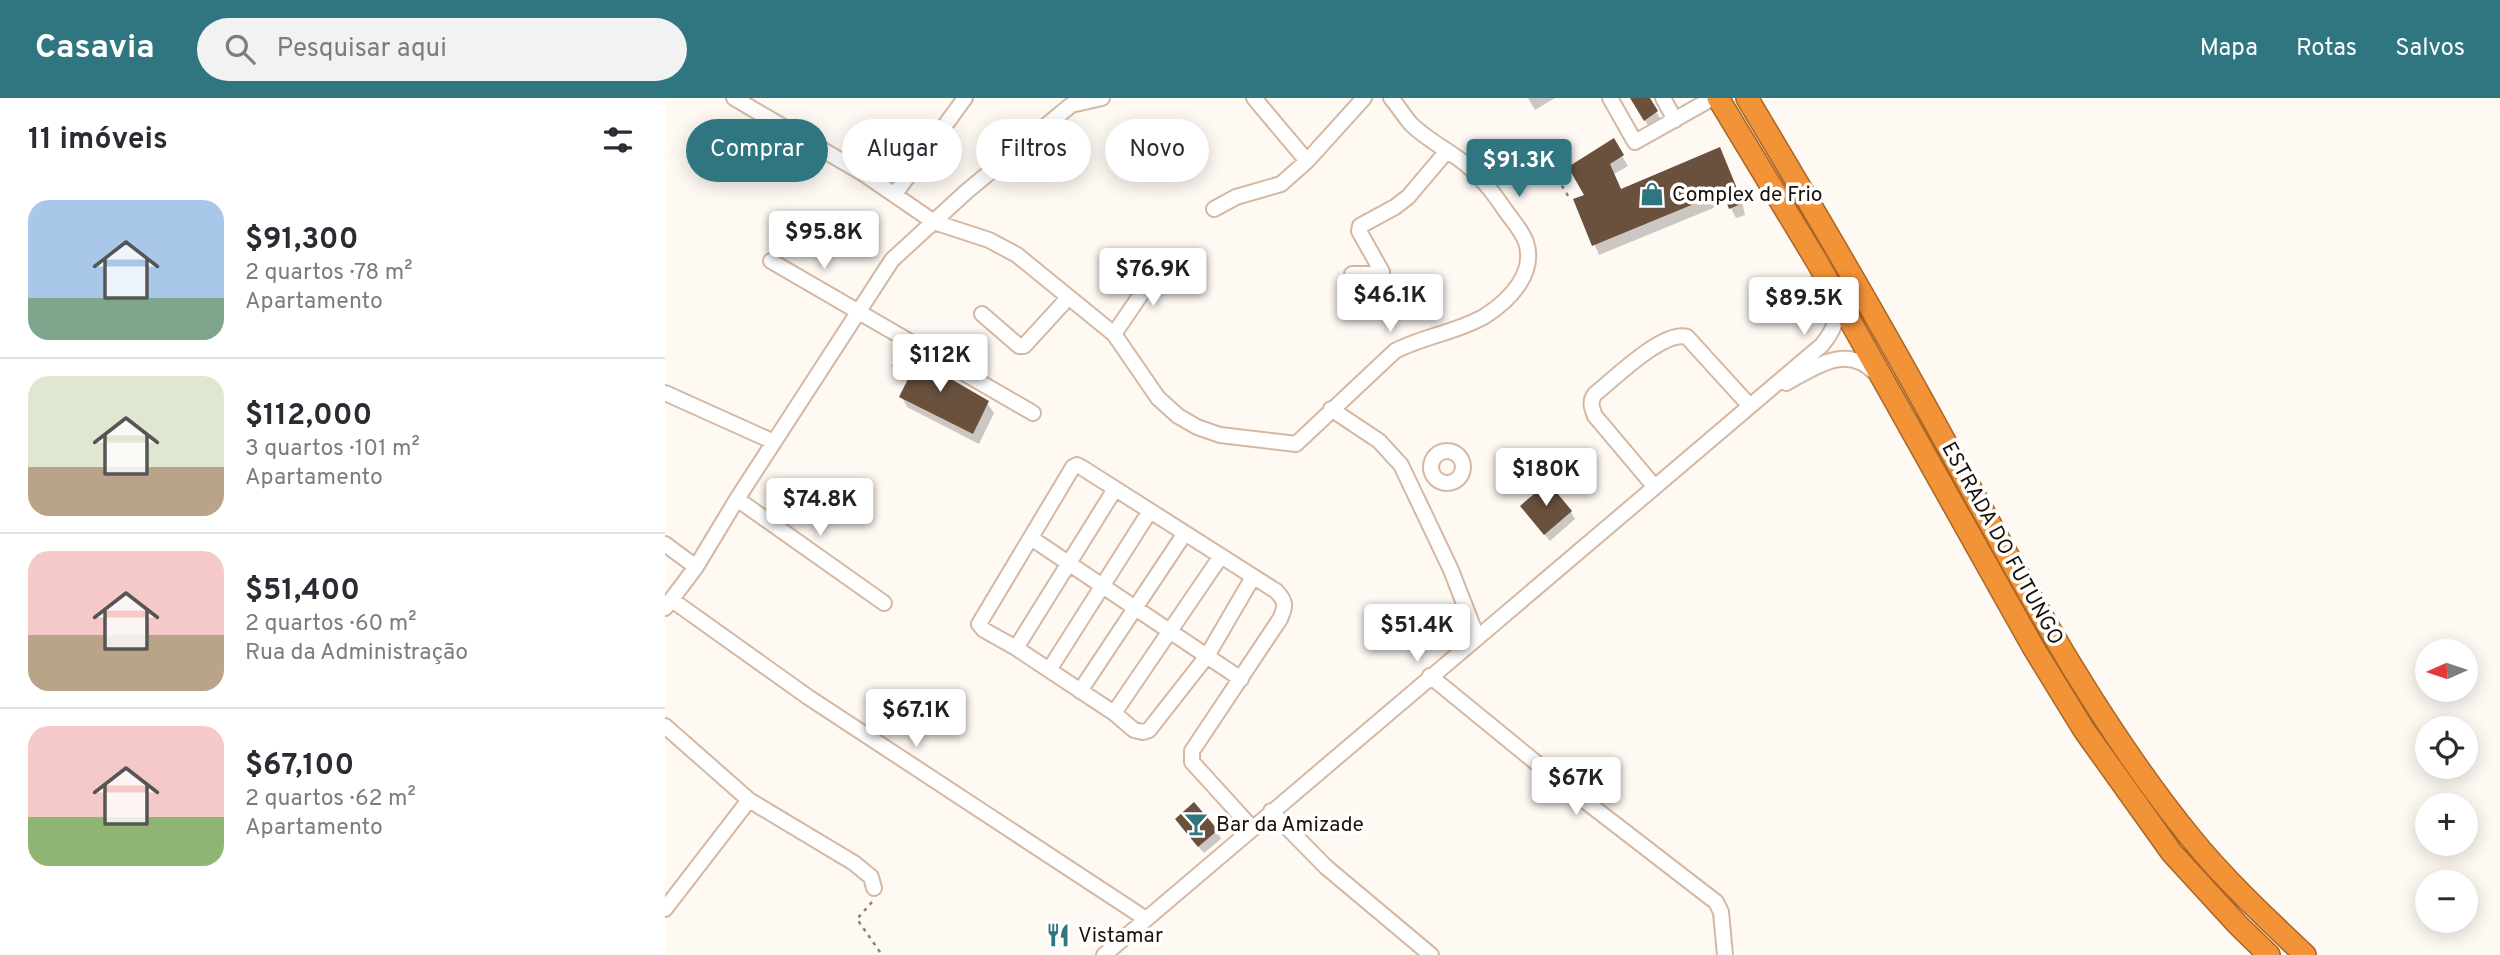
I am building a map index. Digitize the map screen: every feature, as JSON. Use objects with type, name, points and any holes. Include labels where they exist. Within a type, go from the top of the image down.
[{"type":"highway","name":"ESTRADA DO FUTUNGO","points":[[1715,98],[1816,260],[2033,647],[2084,730],[2172,853],[2238,925],[2270,955]]},
{"type":"highway","name":"ESTRADA DO FUTUNGO","points":[[1747,98],[1843,259],[2000,544],[2106,719],[2160,799],[2190,837],[2259,912],[2305,955]]},
{"type":"street","points":[[734,98],[865,174],[934,222],[1004,247],[1114,334],[1158,398],[1178,416],[1197,427],[1220,435],[1296,444],[1395,351],[1414,341],[1471,323],[1508,298],[1525,278],[1529,256],[1525,239],[1484,180],[1411,124],[1391,98]]},
{"type":"street","points":[[895,194],[965,98]]},
{"type":"street","points":[[1102,98],[1068,102],[892,260],[696,567],[668,604],[1146,919]]},
{"type":"street","points":[[1254,98],[1307,161]]},
{"type":"street","points":[[1213,209],[1237,197],[1281,184],[1307,161],[1364,98]]},
{"type":"street","points":[[1610,98],[1635,142],[1715,98]]},
{"type":"street","points":[[1663,98],[1675,120]]},
{"type":"street","points":[[1352,274],[1382,272],[1359,231],[1360,226],[1408,197],[1447,151]]},
{"type":"street","points":[[1104,955],[1822,345],[1835,324],[1835,302],[1816,260]]},
{"type":"street","points":[[771,261],[1033,413]]},
{"type":"street","points":[[1114,334],[1163,262]]},
{"type":"street","points":[[982,314],[1019,346],[1024,346],[1069,298]]},
{"type":"street","points":[[1654,486],[1595,416],[1591,406],[1595,394],[1651,350],[1666,341],[1683,336],[1751,403]]},
{"type":"street","points":[[1751,403],[1819,365],[1850,358],[1860,360],[1869,367],[1890,391]]},
{"type":"street","points":[[665,393],[774,442]]},
{"type":"street","points":[[1331,409],[1384,446],[1401,465],[1451,570],[1477,637]]},
{"type":"street","points":[[1252,828],[1192,762],[1191,757],[1192,751],[1241,679],[1285,607],[1283,598],[1276,591],[1081,467],[1073,467],[979,624],[984,630],[1114,713],[1134,730],[1143,732],[1149,730],[1207,656],[1253,577]]},
{"type":"street","points":[[1413,486],[1433,475]]},
{"type":"street","points":[[1016,649],[1115,489]]},
{"type":"street","points":[[737,499],[884,603]]},
{"type":"street","points":[[1049,670],[1150,511]]},
{"type":"street","points":[[1080,691],[1185,533]]},
{"type":"street","points":[[1031,538],[1241,679]]},
{"type":"street","points":[[665,544],[696,567]]},
{"type":"street","points":[[1114,713],[1221,556]]},
{"type":"street","points":[[1430,676],[1550,774],[1716,902],[1721,912],[1725,955]]},
{"type":"street","points":[[665,726],[749,800],[854,863],[871,877],[874,888]]},
{"type":"street","points":[[665,909],[749,800]]},
{"type":"street","points":[[1271,811],[1326,867],[1431,955]]},
{"type":"path","points":[[1553,171],[1570,199]]},
{"type":"path","points":[[874,888],[875,900],[857,919],[882,955]]},
{"type":"building","points":[[1630,98],[1650,98],[1658,111],[1644,121]]},
{"type":"building","name":"Complex de Frio","points":[[1614,138],[1624,155],[1610,164],[1621,189],[1720,147],[1741,204],[1729,209],[1723,192],[1592,246],[1573,199],[1584,195],[1568,167]]},
{"type":"building","points":[[901,350],[989,401],[973,434],[899,397],[909,377],[892,366]]},
{"type":"building","points":[[1548,482],[1572,511],[1544,535],[1520,506]]},
{"type":"building","name":"Bar da Amizade","points":[[1194,802],[1218,830],[1198,847],[1175,819]]},
{"type":"place","name":"Complex de Frio","points":[[1652,194]]},
{"type":"place","name":"Bar da Amizade","points":[[1196,824]]},
{"type":"place","name":"Vistamar","points":[[1058,935]]}]
